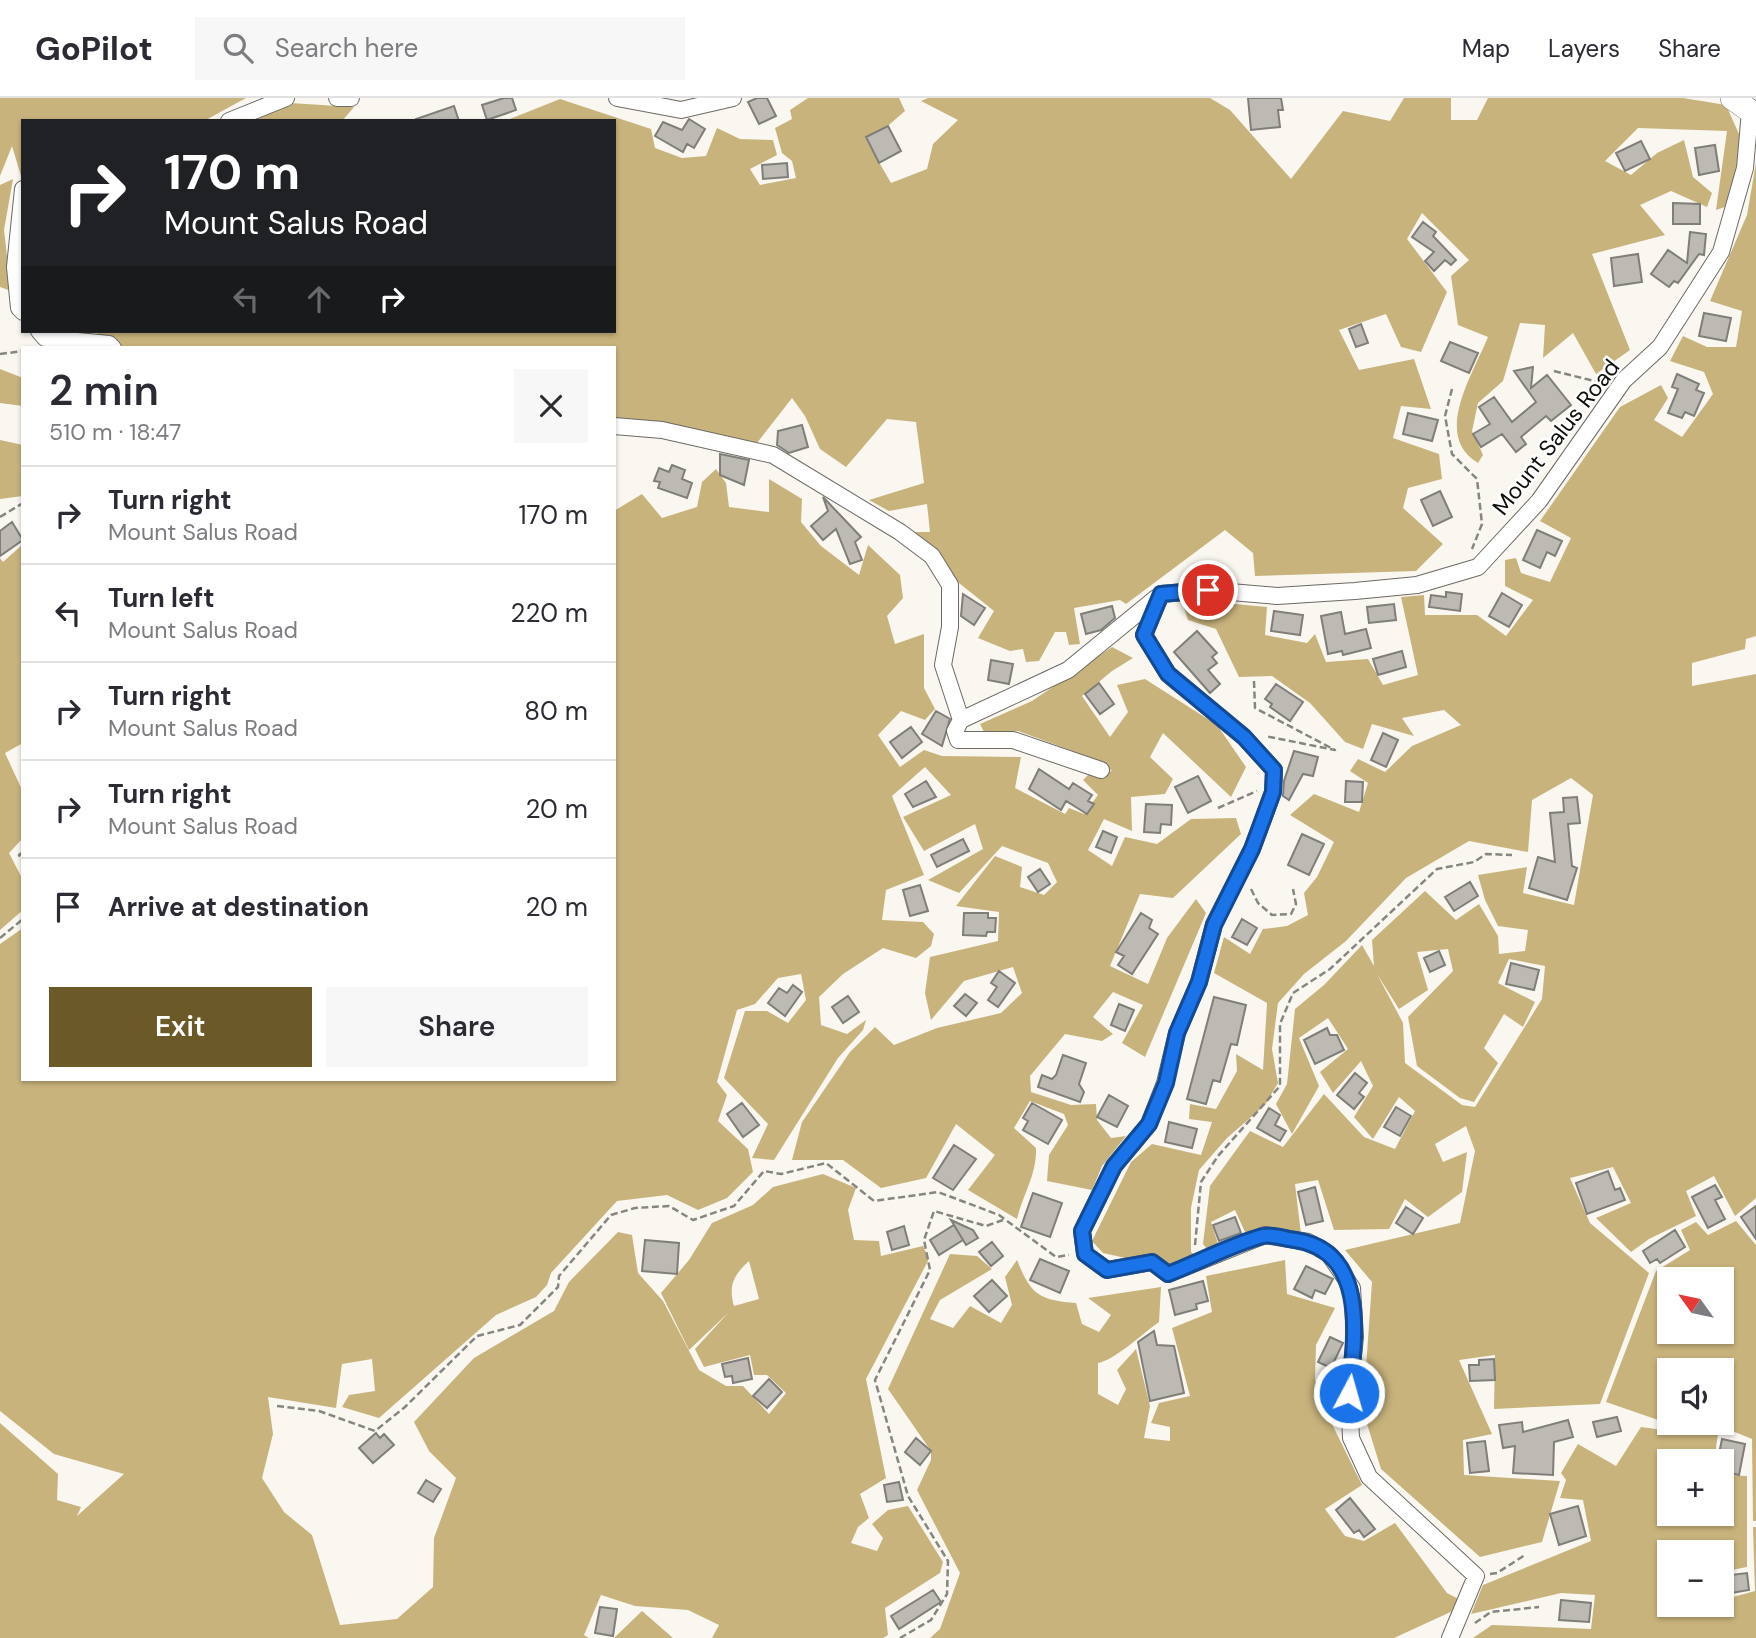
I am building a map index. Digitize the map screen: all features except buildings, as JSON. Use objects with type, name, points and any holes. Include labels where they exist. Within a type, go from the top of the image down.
[{"type":"street","points":[[234,119],[286,98]]},
{"type":"street","points":[[337,98],[351,98]]},
{"type":"street","points":[[617,98],[681,110],[733,98]]},
{"type":"street","name":"Mount Salus Road","points":[[1161,594],[1208,590],[1277,596],[1355,592],[1417,585],[1478,567],[1539,501],[1619,387],[1660,347],[1721,252],[1745,168],[1746,108]]},
{"type":"street","points":[[21,208],[15,267],[21,310]]},
{"type":"street","points":[[41,333],[46,338],[111,346]]},
{"type":"street","points":[[616,426],[662,430],[773,456],[900,532],[932,556],[950,585],[950,627],[943,665],[961,720]]},
{"type":"street","points":[[1101,770],[1013,740],[958,740],[956,731],[961,720],[1068,670],[1161,594]]},
{"type":"street","points":[[1161,594],[1144,635],[1168,674],[1244,737],[1274,770],[1273,783],[1269,803],[1214,925],[1199,982],[1177,1033],[1166,1083],[1149,1124],[1114,1166],[1082,1231],[1085,1254],[1107,1270],[1152,1262],[1168,1274],[1265,1236],[1308,1242],[1329,1254],[1352,1288],[1355,1337],[1349,1393],[1351,1438],[1355,1447],[1369,1477],[1476,1576],[1450,1638]]},
{"type":"path","points":[[0,354],[21,351]]},
{"type":"path","points":[[1554,371],[1619,387]]},
{"type":"path","points":[[1452,389],[1445,416],[1452,454],[1476,479],[1482,524],[1462,572]]},
{"type":"path","points":[[0,517],[21,504]]},
{"type":"path","points":[[1254,681],[1255,708],[1335,750],[1262,735]]},
{"type":"path","points":[[1218,808],[1273,783]]},
{"type":"path","points":[[1206,1260],[1195,1248],[1201,1182],[1218,1156],[1280,1086],[1280,1024],[1293,993],[1330,969],[1437,869],[1474,862],[1486,854],[1512,855]]},
{"type":"path","points":[[1241,870],[1258,903],[1272,915],[1291,914],[1296,904],[1293,890]]},
{"type":"path","points":[[0,938],[21,921]]},
{"type":"path","points":[[277,1406],[319,1411],[375,1431],[405,1407],[477,1336],[520,1325],[558,1287],[559,1276],[611,1215],[635,1208],[669,1206],[693,1220],[734,1206],[764,1171],[781,1174],[827,1163],[874,1200],[938,1192],[1005,1220],[1056,1256],[1085,1254]]},
{"type":"path","points":[[900,1638],[931,1620],[942,1603],[947,1594],[948,1562],[908,1496],[875,1380],[930,1270],[924,1240],[934,1211],[986,1226],[1005,1220]]},
{"type":"path","points":[[1476,1576],[1497,1573],[1525,1555]]},
{"type":"path","points":[[1471,1625],[1491,1612],[1539,1607]]},
{"type":"shaded area","points":[[0,98],[246,98],[208,119],[21,119],[21,176],[12,146],[0,176]]},
{"type":"shaded area","points":[[808,98],[899,98],[905,111],[868,143],[891,183],[927,169],[933,144],[958,120],[921,101],[928,98],[1210,98],[1230,110],[1291,179],[1343,111],[1390,121],[1404,98],[1451,98],[1451,120],[1477,120],[1488,98],[1683,98],[1726,105],[1742,141],[1728,206],[1716,210],[1727,131],[1638,128],[1605,161],[1631,175],[1657,153],[1684,140],[1693,177],[1712,193],[1707,207],[1671,191],[1640,205],[1665,235],[1592,254],[1630,350],[1596,374],[1573,333],[1543,358],[1545,325],[1520,323],[1503,381],[1478,403],[1472,431],[1483,455],[1478,463],[1465,451],[1458,437],[1457,421],[1466,386],[1488,337],[1458,325],[1451,276],[1469,260],[1422,213],[1407,239],[1447,292],[1421,352],[1401,347],[1386,314],[1339,330],[1359,370],[1414,359],[1431,409],[1401,406],[1393,438],[1439,454],[1442,479],[1408,488],[1403,508],[1443,544],[1416,571],[1255,576],[1253,553],[1225,530],[1126,604],[1120,600],[1074,608],[1080,644],[1069,645],[1066,632],[1055,632],[1039,661],[1026,662],[1023,649],[1010,651],[978,638],[994,611],[959,583],[914,532],[930,532],[927,504],[889,511],[869,500],[924,483],[916,422],[887,419],[846,467],[820,449],[805,416],[792,398],[757,443],[616,420],[616,346],[120,346],[110,338],[96,333],[616,333],[616,119],[510,119],[560,99],[651,129],[655,148],[682,158],[706,156],[717,128],[740,139],[773,140],[777,155],[750,169],[760,185],[796,178],[792,161],[782,153],[775,128],[792,119],[790,110]]},
{"type":"shaded area","points":[[290,103],[354,107],[344,119],[258,119]]},
{"type":"shaded area","points":[[1756,163],[1756,636],[1746,639],[1745,649],[1692,663],[1692,686],[1756,674],[1756,1198],[1735,1216],[1714,1176],[1686,1191],[1696,1216],[1649,1239],[1631,1252],[1596,1218],[1631,1203],[1613,1167],[1570,1178],[1590,1223],[1649,1273],[1600,1404],[1494,1409],[1495,1355],[1459,1360],[1492,1434],[1463,1440],[1464,1475],[1560,1481],[1542,1542],[1480,1557],[1381,1469],[1363,1411],[1372,1282],[1345,1250],[1460,1223],[1475,1151],[1466,1126],[1435,1144],[1443,1162],[1467,1152],[1462,1192],[1428,1217],[1405,1199],[1389,1229],[1334,1230],[1318,1180],[1295,1184],[1301,1234],[1245,1232],[1235,1210],[1211,1222],[1219,1247],[1209,1252],[1203,1244],[1210,1186],[1250,1131],[1283,1147],[1324,1094],[1364,1137],[1395,1149],[1415,1111],[1399,1097],[1373,1139],[1354,1117],[1373,1086],[1361,1061],[1333,1093],[1320,1072],[1348,1049],[1328,1018],[1299,1038],[1319,1086],[1292,1134],[1276,1104],[1287,1084],[1295,1009],[1324,985],[1362,945],[1374,966],[1372,940],[1425,891],[1456,920],[1479,904],[1498,936],[1499,954],[1525,951],[1528,930],[1498,926],[1485,900],[1478,875],[1527,867],[1523,893],[1574,905],[1593,795],[1571,778],[1532,800],[1528,852],[1469,841],[1406,878],[1346,941],[1304,974],[1278,1003],[1272,1049],[1278,1083],[1265,1105],[1227,1138],[1199,1170],[1191,1208],[1191,1252],[1197,1257],[1170,1268],[1103,1253],[1092,1241],[1131,1162],[1152,1144],[1201,1155],[1212,1122],[1189,1119],[1190,1104],[1216,1109],[1237,1071],[1236,1054],[1263,1070],[1267,1003],[1214,973],[1224,937],[1250,954],[1263,929],[1287,926],[1308,915],[1304,893],[1317,877],[1334,842],[1290,815],[1314,794],[1359,812],[1368,783],[1350,771],[1358,759],[1385,772],[1412,746],[1461,725],[1444,710],[1402,718],[1414,736],[1372,724],[1363,749],[1345,742],[1310,703],[1272,676],[1239,677],[1216,629],[1188,620],[1181,599],[1267,607],[1265,635],[1307,643],[1315,634],[1326,662],[1368,659],[1383,685],[1418,675],[1401,597],[1424,595],[1425,615],[1477,615],[1506,636],[1533,600],[1505,586],[1505,560],[1516,558],[1521,573],[1550,582],[1571,538],[1540,521],[1620,407],[1661,385],[1668,398],[1654,420],[1682,437],[1713,394],[1704,372],[1670,361],[1683,336],[1707,347],[1736,347],[1742,311],[1710,301],[1747,215]],"holes":[[[1448,949],[1453,971],[1408,1017],[1417,1066],[1460,1098],[1474,1102],[1498,1063],[1484,1048],[1504,1014],[1523,1027],[1535,1002],[1498,983],[1509,959],[1545,966],[1542,999],[1475,1107],[1462,1105],[1405,1063],[1403,1023],[1377,974],[1399,1009],[1428,990],[1417,952]]]},
{"type":"shaded area","points":[[13,179],[4,230],[11,291],[0,287],[0,185]]},
{"type":"shaded area","points":[[0,369],[21,377],[21,406],[0,403]]},
{"type":"shaded area","points":[[0,440],[21,445],[21,496],[0,499]]},
{"type":"shaded area","points":[[716,469],[726,483],[729,507],[769,512],[769,479],[802,499],[801,522],[821,546],[859,575],[868,545],[900,575],[903,598],[887,616],[895,644],[924,634],[924,688],[935,709],[925,720],[901,711],[878,735],[900,767],[924,750],[942,756],[1021,757],[1015,788],[1065,814],[1069,808],[1084,814],[1098,795],[1083,780],[1089,774],[1112,771],[1100,761],[1018,731],[985,734],[980,724],[1032,701],[1112,647],[1133,658],[1112,671],[1082,696],[1110,737],[1128,712],[1117,685],[1145,679],[1217,725],[1246,767],[1231,797],[1163,733],[1150,757],[1173,779],[1165,794],[1131,797],[1132,831],[1104,819],[1088,850],[1112,866],[1125,837],[1157,844],[1191,819],[1236,818],[1241,834],[1173,898],[1140,894],[1110,966],[1148,984],[1167,938],[1196,899],[1206,913],[1145,1057],[1122,1043],[1143,1005],[1113,992],[1093,1017],[1113,1034],[1102,1041],[1065,1034],[1030,1076],[1031,1092],[1071,1105],[1096,1104],[1097,1120],[1111,1138],[1126,1136],[1102,1166],[1092,1190],[1047,1181],[1049,1155],[1068,1125],[1064,1114],[1030,1101],[1014,1128],[1036,1148],[1032,1175],[1017,1219],[968,1190],[995,1155],[956,1124],[926,1178],[881,1188],[843,1160],[792,1160],[802,1122],[850,1052],[875,1027],[894,1045],[937,1028],[1001,1013],[1022,993],[1013,967],[964,981],[931,1020],[925,993],[930,957],[998,941],[999,912],[956,906],[995,856],[1022,867],[1020,887],[1044,895],[1057,882],[1048,863],[1002,846],[959,893],[928,880],[983,849],[975,824],[924,851],[903,817],[951,795],[925,767],[892,796],[924,875],[886,890],[882,920],[923,922],[934,934],[931,946],[916,958],[883,948],[843,974],[819,997],[821,1025],[847,1034],[866,1020],[863,1030],[838,1058],[774,1160],[752,1158],[768,1124],[724,1078],[745,1011],[767,1011],[788,1023],[806,1000],[801,974],[778,978],[755,1004],[737,1010],[717,1082],[727,1095],[718,1121],[748,1149],[753,1172],[727,1198],[698,1210],[667,1195],[617,1201],[551,1273],[547,1285],[536,1297],[496,1315],[379,1418],[342,1407],[349,1395],[375,1391],[372,1359],[342,1364],[336,1408],[268,1397],[273,1434],[262,1478],[284,1512],[312,1535],[340,1625],[397,1619],[433,1587],[434,1538],[456,1478],[429,1451],[414,1422],[474,1358],[554,1311],[569,1282],[618,1232],[632,1235],[638,1273],[663,1301],[699,1370],[726,1386],[743,1386],[769,1414],[786,1393],[767,1375],[754,1375],[750,1355],[704,1367],[695,1349],[728,1313],[689,1350],[661,1293],[689,1260],[712,1223],[753,1205],[773,1187],[823,1174],[856,1188],[848,1210],[854,1240],[879,1241],[881,1256],[923,1246],[929,1259],[866,1379],[886,1478],[860,1494],[869,1518],[858,1527],[851,1543],[877,1551],[883,1538],[872,1524],[888,1510],[908,1506],[943,1562],[940,1573],[885,1608],[888,1635],[883,1638],[712,1638],[719,1625],[688,1610],[635,1606],[601,1595],[584,1635],[589,1638],[0,1638],[0,1423],[58,1474],[57,1500],[81,1507],[77,1516],[124,1474],[54,1454],[0,1411],[0,944],[21,929],[21,1081],[616,1081],[616,510],[642,494],[662,518],[697,507],[702,482]],"holes":[[[749,1261],[759,1299],[734,1306],[732,1286],[739,1271]]]},
{"type":"shaded area","points":[[21,546],[21,744],[5,753],[21,788],[21,840],[9,853],[21,876],[21,912],[0,930],[0,558],[3,562]]},
{"type":"shaded area","points":[[1736,1221],[1756,1245],[1756,1521],[1753,1521],[1752,1439],[1734,1432],[1734,1358],[1657,1358],[1657,1420],[1606,1402],[1657,1270],[1657,1344],[1734,1344],[1734,1267],[1662,1267],[1690,1250],[1681,1230],[1696,1222],[1708,1235]]},
{"type":"shaded area","points":[[950,1254],[977,1256],[992,1269],[940,1300],[930,1319],[953,1328],[970,1306],[1001,1323],[1012,1305],[1005,1277],[1017,1260],[1027,1281],[1038,1294],[1053,1300],[1076,1303],[1082,1324],[1099,1332],[1111,1315],[1088,1298],[1161,1287],[1159,1322],[1120,1352],[1098,1363],[1098,1394],[1118,1405],[1126,1389],[1117,1370],[1136,1349],[1150,1406],[1144,1438],[1170,1441],[1170,1427],[1151,1423],[1159,1403],[1190,1396],[1172,1328],[1212,1312],[1206,1276],[1285,1260],[1287,1294],[1335,1308],[1316,1345],[1315,1381],[1337,1388],[1333,1426],[1362,1485],[1325,1509],[1345,1536],[1364,1541],[1395,1523],[1447,1593],[1468,1604],[1394,1638],[930,1638],[940,1629],[960,1573],[917,1490],[931,1460],[931,1451],[888,1389]]},
{"type":"shaded area","points":[[1641,1427],[1657,1429],[1657,1435],[1718,1435],[1716,1449],[1657,1449],[1657,1526],[1734,1526],[1734,1475],[1747,1476],[1747,1567],[1734,1570],[1734,1540],[1657,1540],[1657,1617],[1734,1617],[1734,1597],[1755,1591],[1753,1527],[1756,1527],[1756,1638],[1473,1638],[1492,1625],[1591,1629],[1595,1595],[1561,1593],[1471,1614],[1483,1585],[1591,1541],[1583,1500],[1560,1498],[1566,1480],[1561,1473],[1578,1444],[1616,1466]]},
{"type":"shaded area","points":[[642,1611],[673,1638],[614,1638]]},
{"type":"route","points":[[1208,590],[1161,594],[1144,635],[1168,674],[1244,737],[1274,770],[1273,792],[1252,849],[1214,925],[1199,982],[1177,1033],[1166,1083],[1149,1124],[1114,1166],[1082,1231],[1085,1254],[1107,1270],[1152,1262],[1168,1274],[1265,1236],[1308,1242],[1329,1254],[1352,1288],[1355,1337],[1349,1393]]}]
